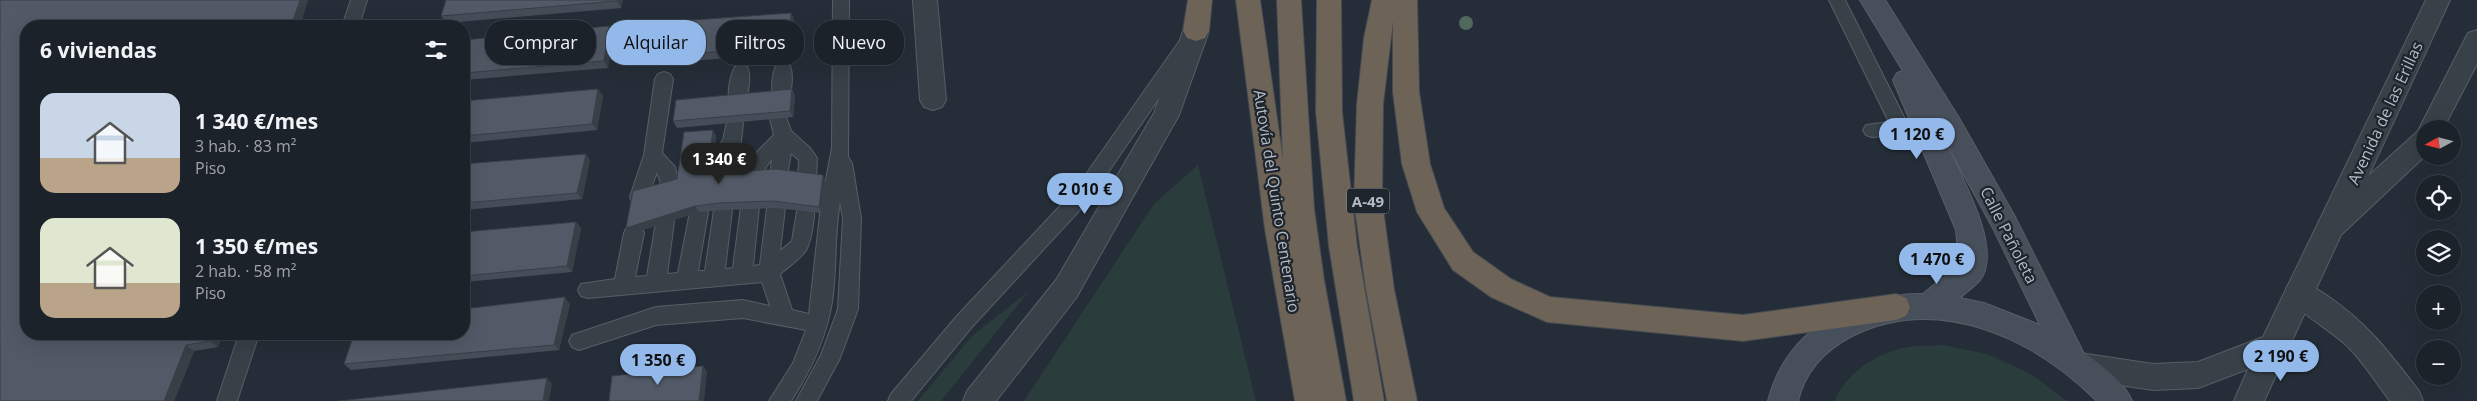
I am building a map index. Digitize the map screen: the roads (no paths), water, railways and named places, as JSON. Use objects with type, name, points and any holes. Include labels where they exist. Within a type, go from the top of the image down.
[{"type":"highway","points":[[1196,30],[1200,0]]},
{"type":"highway","name":"Autovía del Quinto Centenario","points":[[1248,0],[1280,229],[1310,401]]},
{"type":"highway","points":[[1289,0],[1294,120],[1304,238],[1316,321],[1331,401]]},
{"type":"highway","points":[[1329,0],[1329,112],[1343,246],[1368,401]]},
{"type":"highway","name":"A-49","points":[[1384,0],[1377,38],[1370,104],[1368,202],[1380,289],[1402,401]]},
{"type":"highway","points":[[1408,9],[1406,92],[1416,164],[1431,212],[1463,261],[1500,288],[1547,309],[1744,328],[1896,307]]},
{"type":"main road","name":"Calle Pañoleta","points":[[1875,6],[1970,230],[1973,252],[1970,271],[1930,306]]},
{"type":"main road","name":"Calle Pañoleta","points":[[1925,127],[2004,223],[2076,363]]},
{"type":"main road","points":[[1783,401],[1787,383],[1812,346],[1850,320],[1896,307],[1930,306],[1966,311],[2002,322],[2039,339],[2076,363],[2117,401]]},
{"type":"street","points":[[925,0],[933,100]]},
{"type":"street","name":"Avenida de las Erillas","points":[[2249,401],[2273,346],[2332,226],[2438,0]]},
{"type":"street","points":[[978,401],[1066,289],[1166,115],[1196,30]]},
{"type":"street","points":[[2435,120],[2477,40]]},
{"type":"street","name":"Avenida de las Erillas","points":[[2332,226],[2416,147]]},
{"type":"street","points":[[2299,292],[2338,320],[2362,341],[2408,401]]},
{"type":"street","points":[[2076,363],[2153,377],[2198,375],[2273,346]]},
{"type":"lane","points":[[353,20],[359,0]]},
{"type":"lane","points":[[806,401],[830,358],[848,309],[852,218],[841,148],[841,0]]},
{"type":"lane","points":[[1837,0],[1925,127]]},
{"type":"lane","points":[[898,401],[964,322],[1082,195],[1196,30]]},
{"type":"lane","points":[[781,96],[783,69]]},
{"type":"lane","points":[[737,100],[741,72]]},
{"type":"lane","points":[[639,197],[653,156],[664,79]]},
{"type":"lane","points":[[778,119],[778,130],[784,138],[799,147],[808,158],[807,179]]},
{"type":"lane","points":[[1872,130],[1925,127]]},
{"type":"lane","points":[[712,170],[733,132],[728,179]]},
{"type":"lane","points":[[779,176],[784,138]]},
{"type":"lane","points":[[754,177],[754,167],[770,149],[784,138]]},
{"type":"lane","points":[[779,401],[800,369],[814,338],[822,302],[830,206],[841,148]]},
{"type":"lane","points":[[653,156],[668,172],[671,188]]},
{"type":"lane","points":[[742,275],[750,207]]},
{"type":"lane","points":[[776,208],[768,273],[773,295],[785,317]]},
{"type":"lane","points":[[714,278],[723,210]]},
{"type":"lane","points":[[588,290],[768,273],[801,245],[805,211]]},
{"type":"lane","points":[[686,281],[698,212]]},
{"type":"lane","points":[[656,283],[665,222]]},
{"type":"lane","points":[[623,287],[634,233]]},
{"type":"lane","points":[[579,341],[656,316],[743,308],[817,324]]},
{"type":"lane","points":[[227,401],[247,340]]}]
